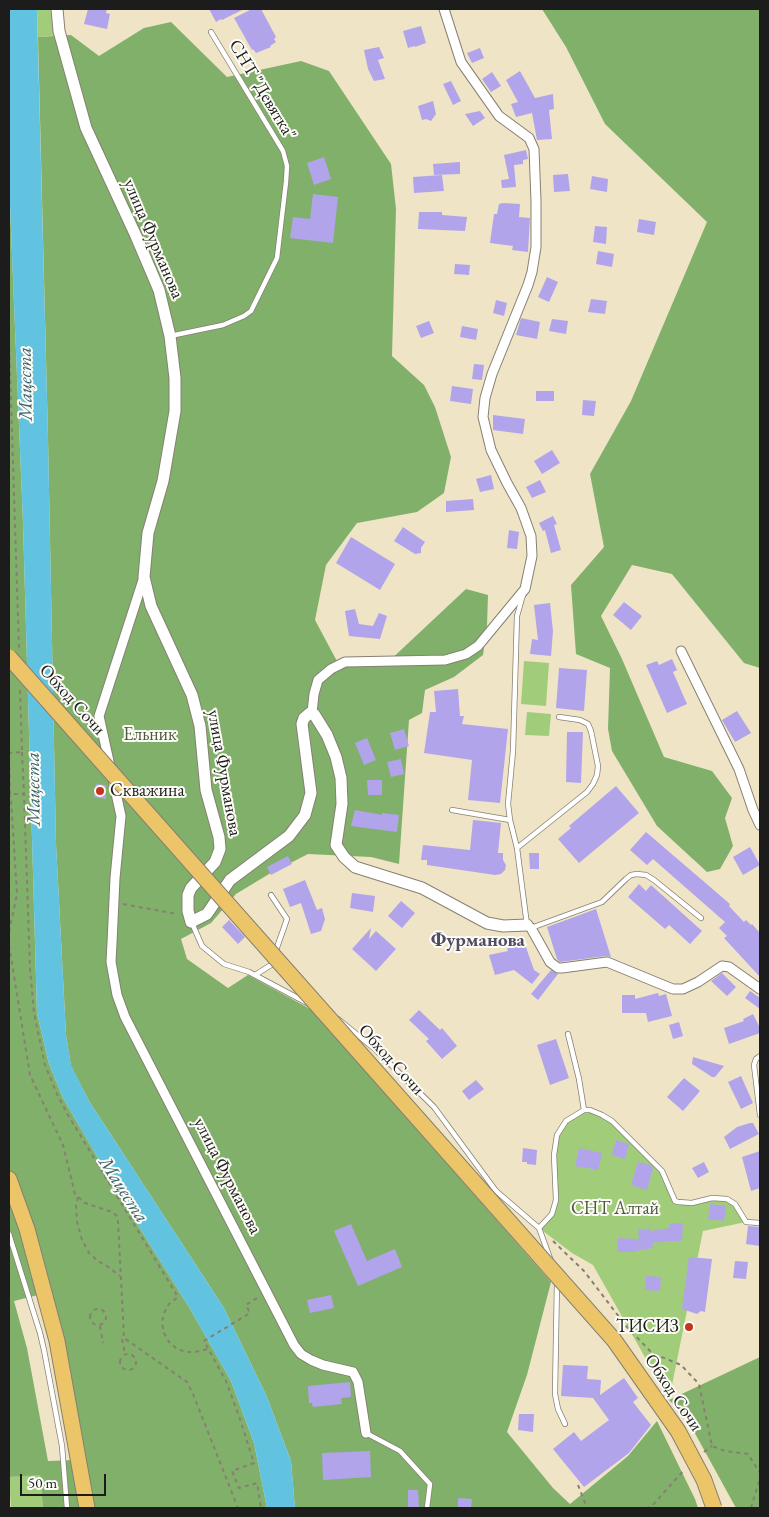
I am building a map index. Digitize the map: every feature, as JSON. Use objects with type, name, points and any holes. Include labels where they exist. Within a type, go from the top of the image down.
[{"type":"highway","name":"Обход Сочи","points":[[14,656],[614,1340],[678,1431],[704,1480],[714,1508]]},
{"type":"highway","points":[[9,1179],[27,1229],[57,1342],[87,1508]]},
{"type":"street","name":"улица Фурманова","points":[[58,9],[59,31],[86,128],[159,290],[170,336],[175,378],[174,411],[163,481],[148,533],[144,577],[99,716],[121,816],[111,962],[117,995],[125,1017],[294,1345],[301,1354],[311,1360],[353,1372],[358,1382],[366,1433]]},
{"type":"street","points":[[444,9],[452,39],[462,62],[499,116],[524,134],[531,142],[536,167],[536,247],[532,272],[492,374],[485,398],[483,417],[491,450],[506,483],[521,508],[531,536],[532,556],[525,589],[478,646],[466,654],[445,660],[345,662],[331,669],[318,680],[312,713],[327,734],[336,757],[341,778],[342,804],[336,845],[344,857],[355,867],[422,888],[487,922],[503,926],[529,927],[550,962],[558,968],[607,962],[674,989],[684,989],[722,966],[729,967],[760,990]]},
{"type":"street","name":"улица Фурманова","points":[[144,577],[151,606],[192,695],[200,726],[206,790],[219,837],[220,849],[215,862],[191,888],[188,895],[190,919]]},
{"type":"street","points":[[681,651],[739,770],[760,825]]},
{"type":"street","points":[[190,919],[207,914],[230,880],[289,836],[305,815],[311,793],[302,724],[307,715],[312,713]]},
{"type":"lane","name":"СНТ \"Девятка\"","points":[[170,336],[223,325],[244,316],[251,310],[277,258],[287,166],[283,151],[211,32]]},
{"type":"lane","points":[[525,589],[517,616],[513,751],[508,804],[529,927],[602,902],[626,879],[631,875],[637,874],[646,875],[654,880],[701,918]]},
{"type":"lane","points":[[517,848],[587,792],[597,775],[598,766],[588,724],[580,720],[559,717]]},
{"type":"lane","points":[[452,810],[510,820]]},
{"type":"lane","points":[[255,975],[271,965],[287,919],[271,895]]},
{"type":"lane","points":[[190,919],[202,946],[224,964],[255,975],[341,1021],[376,1050],[434,1107],[496,1191],[539,1228],[557,1276],[555,1394],[558,1409],[565,1424]]},
{"type":"lane","points":[[568,1034],[584,1110]]},
{"type":"lane","points":[[760,1056],[756,1059],[754,1065],[760,1115]]},
{"type":"lane","points":[[539,1228],[552,1214],[556,1200],[554,1154],[557,1135],[566,1121],[584,1110],[590,1110],[612,1121],[662,1172],[675,1201],[692,1203],[712,1198],[727,1199],[735,1204],[746,1222],[760,1223]]},
{"type":"lane","points":[[9,1234],[44,1350],[62,1446],[67,1508]]},
{"type":"lane","points":[[366,1433],[400,1450],[430,1484],[427,1508]]},
{"type":"path","points":[[9,340],[14,656]]},
{"type":"path","points":[[20,685],[31,977],[34,1013],[45,1065],[56,1094],[68,1115],[178,1297],[169,1304],[164,1313],[162,1323],[164,1333],[169,1342],[185,1352],[208,1349]]},
{"type":"path","points":[[22,752],[9,753],[10,794],[24,794]]},
{"type":"path","points":[[9,793],[11,799],[17,894],[9,932]]},
{"type":"path","points":[[114,903],[190,919]]},
{"type":"path","points":[[9,945],[30,1076],[63,1145],[75,1194],[85,1203],[112,1212],[118,1222],[124,1338],[187,1382],[238,1508]]},
{"type":"path","points":[[78,1197],[76,1205],[77,1222],[82,1240],[89,1253],[121,1277]]},
{"type":"path","points":[[539,1228],[584,1270],[626,1326],[652,1353],[681,1365],[699,1384],[712,1446]]},
{"type":"path","points":[[262,1508],[257,1483],[239,1488],[232,1471],[254,1463],[226,1381],[204,1341],[250,1312],[246,1305],[267,1292]]},
{"type":"path","points":[[98,1309],[105,1312],[106,1318],[100,1326],[92,1323],[89,1318],[91,1312],[98,1309]]},
{"type":"path","points":[[100,1326],[102,1342]]},
{"type":"path","points":[[122,1338],[125,1354]]},
{"type":"path","points":[[125,1354],[133,1356],[136,1360],[134,1368],[130,1371],[124,1370],[119,1363],[125,1354]]},
{"type":"path","points":[[698,1457],[712,1446]]},
{"type":"path","points":[[712,1446],[725,1451],[748,1454],[760,1473]]},
{"type":"path","points":[[646,1508],[651,1507],[684,1469]]},
{"type":"path","points":[[751,1508],[760,1478]]},
{"type":"path","points":[[578,1485],[586,1508]]},
{"type":"green space","points":[[37,9],[59,9],[61,35],[38,37]]},
{"type":"green space","points":[[542,9],[760,9],[760,668],[744,663],[672,574],[632,565],[601,616],[622,659],[664,757],[712,771],[732,798],[725,818],[733,846],[720,869],[707,872],[657,826],[612,751],[608,729],[610,668],[576,654],[571,585],[604,547],[590,474],[631,401],[707,222],[605,124],[566,47]]},
{"type":"green space","name":"Ельник","points":[[171,22],[227,77],[301,61],[329,71],[391,164],[396,209],[392,356],[424,385],[435,407],[451,457],[444,493],[417,512],[357,523],[326,565],[315,620],[339,665],[386,664],[466,589],[488,595],[487,626],[483,655],[454,677],[425,690],[422,713],[409,720],[399,864],[371,857],[308,854],[236,894],[211,923],[181,939],[187,959],[228,988],[248,975],[312,1010],[551,1282],[527,1375],[507,1432],[553,1488],[570,1504],[628,1456],[657,1421],[698,1508],[295,1508],[291,1461],[267,1397],[224,1308],[89,1101],[71,1066],[66,1035],[56,844],[38,37],[71,35],[99,56],[144,28]]},
{"type":"green space","points":[[9,181],[23,523],[37,1013],[49,1064],[63,1098],[127,1208],[189,1307],[231,1381],[254,1443],[267,1508],[43,1508],[40,1475],[9,1477]],"holes":[[[38,1295],[51,1341],[74,1460],[48,1461],[27,1348],[14,1301]]]},
{"type":"green space","points":[[524,661],[549,663],[546,706],[521,704]]},
{"type":"green space","points":[[527,712],[551,714],[549,736],[525,735]]},
{"type":"green space","name":"СНТ Алтай","points":[[584,1110],[612,1121],[662,1171],[675,1201],[685,1203],[712,1198],[731,1201],[746,1222],[703,1231],[669,1400],[593,1265],[572,1253],[539,1228],[555,1207],[554,1145],[566,1121]]},
{"type":"green space","points":[[760,1357],[760,1508],[736,1508],[686,1417],[669,1400]]},
{"type":"green space","points":[[40,1474],[43,1508],[11,1508],[9,1477]]},
{"type":"water","name":"Мацеста","points":[[9,9],[37,9],[56,844],[66,1035],[71,1065],[89,1101],[224,1308],[267,1397],[291,1461],[295,1508],[267,1508],[254,1443],[231,1381],[189,1307],[127,1208],[63,1098],[49,1064],[37,1013],[23,523],[9,181]]},
{"type":"building","points":[[88,9],[107,9],[106,13],[110,14],[107,29],[84,24]]},
{"type":"building","points":[[209,9],[244,9],[216,22]]},
{"type":"building","points":[[252,9],[261,9],[276,37],[274,39],[276,42],[271,47],[256,53],[252,50],[234,18]]},
{"type":"building","points":[[421,26],[426,43],[408,48],[403,31]]},
{"type":"building","points":[[379,47],[384,58],[378,60],[385,79],[374,81],[368,69],[364,50]]},
{"type":"building","points":[[480,48],[484,58],[472,63],[467,53]]},
{"type":"building","points":[[520,71],[535,98],[553,94],[554,109],[549,110],[552,139],[537,140],[532,113],[516,117],[511,104],[518,102],[506,80]]},
{"type":"building","points":[[492,72],[501,86],[491,92],[482,79]]},
{"type":"building","points":[[451,81],[461,101],[453,105],[443,84]]},
{"type":"building","points":[[433,101],[436,114],[431,121],[422,120],[418,106]]},
{"type":"building","points":[[480,111],[485,118],[473,126],[465,114]]},
{"type":"building","points":[[526,150],[528,159],[523,160],[523,164],[514,165],[516,187],[502,188],[501,180],[509,179],[504,155]]},
{"type":"building","points":[[324,157],[331,179],[314,185],[307,163]]},
{"type":"building","points":[[460,162],[460,174],[434,175],[433,164]]},
{"type":"building","points":[[568,174],[570,191],[554,192],[553,175]]},
{"type":"building","points":[[442,175],[444,191],[414,193],[413,177]]},
{"type":"building","points":[[592,176],[608,179],[607,192],[590,189]]},
{"type":"building","points":[[313,194],[338,197],[333,243],[290,238],[293,217],[310,219]]},
{"type":"building","points":[[499,204],[520,204],[519,217],[530,218],[528,252],[512,250],[513,246],[490,243],[494,214],[497,214]]},
{"type":"building","points":[[419,212],[442,212],[442,215],[467,217],[465,231],[418,229]]},
{"type":"building","points":[[639,219],[656,222],[654,235],[637,232]]},
{"type":"building","points":[[595,226],[607,227],[606,244],[593,242]]},
{"type":"building","points":[[598,251],[614,254],[612,267],[596,264]]},
{"type":"building","points":[[455,264],[470,265],[469,275],[454,274]]},
{"type":"building","points":[[547,277],[558,282],[549,302],[538,297]]},
{"type":"building","points":[[591,299],[607,301],[605,314],[588,312]]},
{"type":"building","points":[[496,300],[507,303],[504,316],[493,313]]},
{"type":"building","points":[[521,318],[540,322],[537,339],[516,335]]},
{"type":"building","points":[[552,319],[568,321],[566,334],[549,331]]},
{"type":"building","points":[[429,321],[434,333],[421,338],[416,326]]},
{"type":"building","points":[[462,326],[478,329],[476,340],[460,337]]},
{"type":"building","points":[[474,364],[484,365],[482,380],[472,379]]},
{"type":"building","points":[[452,386],[473,389],[471,404],[450,401]]},
{"type":"building","points":[[536,391],[554,391],[554,401],[536,401]]},
{"type":"building","points":[[583,400],[596,401],[594,416],[582,415]]},
{"type":"building","points":[[493,415],[525,419],[523,434],[493,430]]},
{"type":"building","points":[[552,450],[560,463],[542,474],[534,461]]},
{"type":"building","points":[[491,475],[494,489],[480,492],[476,479]]},
{"type":"building","points":[[540,480],[546,492],[532,498],[526,487]]},
{"type":"building","points":[[473,499],[474,510],[446,512],[446,501]]},
{"type":"building","points":[[553,516],[557,524],[554,525],[561,550],[551,553],[545,530],[543,531],[539,523]]},
{"type":"building","points":[[403,527],[425,542],[421,548],[421,553],[415,554],[394,541]]},
{"type":"building","points":[[509,530],[519,532],[517,549],[507,548]]},
{"type":"building","points":[[351,537],[395,564],[380,590],[336,563]]},
{"type":"building","points":[[624,602],[642,616],[631,630],[613,615]]},
{"type":"building","points":[[550,603],[553,631],[551,656],[530,654],[532,639],[538,640],[534,605]]},
{"type":"building","points":[[355,609],[359,624],[373,626],[379,613],[387,616],[380,639],[349,636],[345,611]]},
{"type":"building","points":[[672,659],[677,670],[673,672],[687,704],[667,713],[646,665],[657,661],[659,665]]},
{"type":"building","points":[[559,668],[587,670],[584,711],[556,708]]},
{"type":"building","points":[[458,689],[460,716],[464,716],[462,724],[508,729],[500,803],[468,800],[472,760],[424,753],[430,712],[436,712],[434,691]]},
{"type":"building","points":[[737,711],[751,733],[735,742],[722,720]]},
{"type":"building","points":[[404,729],[409,746],[395,750],[390,733]]},
{"type":"building","points":[[567,732],[583,732],[581,783],[566,782]]},
{"type":"building","points":[[367,738],[376,760],[364,765],[355,743]]},
{"type":"building","points":[[401,759],[404,774],[391,777],[387,762]]},
{"type":"building","points":[[367,780],[382,780],[382,795],[368,795]]},
{"type":"building","name":"Скважина","points":[[96,784],[106,785],[106,799],[94,797]]},
{"type":"building","points":[[616,786],[639,813],[579,863],[558,839],[571,828],[569,826]]},
{"type":"building","points":[[355,810],[382,815],[382,813],[399,815],[397,832],[351,826]]},
{"type":"building","points":[[473,820],[501,823],[498,853],[503,853],[503,860],[506,865],[505,870],[501,874],[495,875],[427,865],[427,860],[421,860],[423,845],[470,850]]},
{"type":"building","points":[[646,832],[730,904],[729,906],[744,922],[746,920],[752,924],[760,933],[760,977],[724,938],[727,936],[719,928],[725,922],[653,859],[647,865],[630,850]]},
{"type":"building","points":[[750,847],[760,865],[743,875],[733,857]]},
{"type":"building","points":[[529,853],[539,853],[539,869],[530,869]]},
{"type":"building","points":[[288,856],[292,864],[271,875],[267,867]]},
{"type":"building","points":[[305,880],[317,910],[322,908],[325,919],[321,931],[311,934],[301,903],[290,907],[283,889]]},
{"type":"building","points":[[639,884],[646,891],[651,885],[702,931],[690,944],[669,925],[665,929],[628,897]]},
{"type":"building","points":[[352,893],[375,896],[373,912],[350,908]]},
{"type":"building","points":[[401,901],[415,913],[402,928],[388,916]]},
{"type":"building","points":[[596,909],[611,957],[560,962],[557,959],[547,927]]},
{"type":"building","points":[[229,920],[245,937],[238,944],[222,927]]},
{"type":"building","points":[[371,928],[369,939],[376,931],[396,949],[376,971],[352,949]]},
{"type":"building","points":[[522,936],[534,970],[540,974],[532,984],[514,970],[495,975],[489,955],[508,951],[505,942]]},
{"type":"building","points":[[551,970],[558,974],[538,1000],[531,994]]},
{"type":"building","points":[[722,973],[736,987],[727,996],[711,981]]},
{"type":"building","points":[[750,991],[760,998],[760,1009],[745,998]]},
{"type":"building","points":[[658,993],[659,996],[666,994],[672,1016],[648,1022],[646,1013],[622,1013],[622,995],[635,995],[635,999]]},
{"type":"building","points":[[419,1010],[440,1030],[442,1028],[457,1046],[442,1059],[426,1041],[429,1039],[409,1020]]},
{"type":"building","points":[[753,1014],[760,1028],[760,1033],[729,1044],[724,1028],[744,1021],[743,1019]]},
{"type":"building","points":[[679,1022],[683,1036],[673,1039],[669,1025]]},
{"type":"building","points":[[556,1039],[569,1078],[550,1085],[537,1045]]},
{"type":"building","points":[[693,1057],[724,1066],[715,1077],[712,1077],[692,1064]]},
{"type":"building","points":[[741,1076],[753,1103],[741,1109],[728,1082]]},
{"type":"building","points":[[684,1078],[700,1091],[683,1111],[667,1097]]},
{"type":"building","points":[[476,1080],[484,1089],[469,1100],[462,1091]]},
{"type":"building","points":[[753,1123],[759,1134],[730,1149],[724,1137],[737,1127]]},
{"type":"building","points":[[616,1140],[629,1144],[625,1159],[612,1155]]},
{"type":"building","points":[[523,1148],[537,1150],[536,1165],[522,1162]]},
{"type":"building","points":[[579,1148],[602,1153],[598,1170],[575,1166]]},
{"type":"building","points":[[760,1151],[760,1188],[751,1191],[742,1157]]},
{"type":"building","points":[[638,1162],[651,1165],[653,1168],[647,1190],[631,1185]]},
{"type":"building","points":[[704,1162],[709,1172],[698,1178],[692,1168]]},
{"type":"building","points":[[710,1204],[726,1206],[724,1221],[708,1219]]},
{"type":"building","points":[[670,1223],[683,1223],[682,1241],[652,1243],[653,1248],[636,1252],[617,1252],[618,1238],[639,1239],[638,1230],[650,1228],[650,1231],[670,1228]]},
{"type":"building","points":[[351,1224],[367,1261],[395,1249],[402,1267],[358,1286],[334,1231]]},
{"type":"building","points":[[748,1226],[760,1227],[760,1246],[746,1244]]},
{"type":"building","points":[[689,1257],[712,1259],[705,1312],[701,1311],[697,1314],[682,1309]]},
{"type":"building","points":[[735,1261],[748,1262],[746,1279],[733,1278]]},
{"type":"building","points":[[646,1276],[661,1277],[660,1291],[645,1290]]},
{"type":"building","points":[[331,1295],[334,1308],[310,1313],[307,1300]]},
{"type":"building","points":[[563,1365],[588,1366],[587,1379],[601,1380],[600,1395],[624,1378],[638,1398],[633,1402],[651,1425],[629,1453],[584,1487],[553,1449],[574,1432],[581,1441],[609,1420],[593,1398],[561,1396]]},
{"type":"building","points":[[350,1382],[351,1397],[341,1398],[342,1404],[313,1407],[312,1403],[309,1403],[308,1386]]},
{"type":"building","points":[[519,1414],[534,1414],[533,1432],[518,1430]]},
{"type":"building","points":[[370,1451],[371,1477],[323,1480],[322,1453]]},
{"type":"building","points":[[408,1490],[418,1490],[419,1508],[408,1508]]},
{"type":"building","points":[[458,1498],[472,1499],[471,1508],[458,1508]]},
{"type":"place","name":"Скважина","points":[[100,791]]},
{"type":"place","name":"ТИСИЗ","points":[[689,1327]]},
{"type":"district","name":"Фурманова","points":[[478,941]]}]
